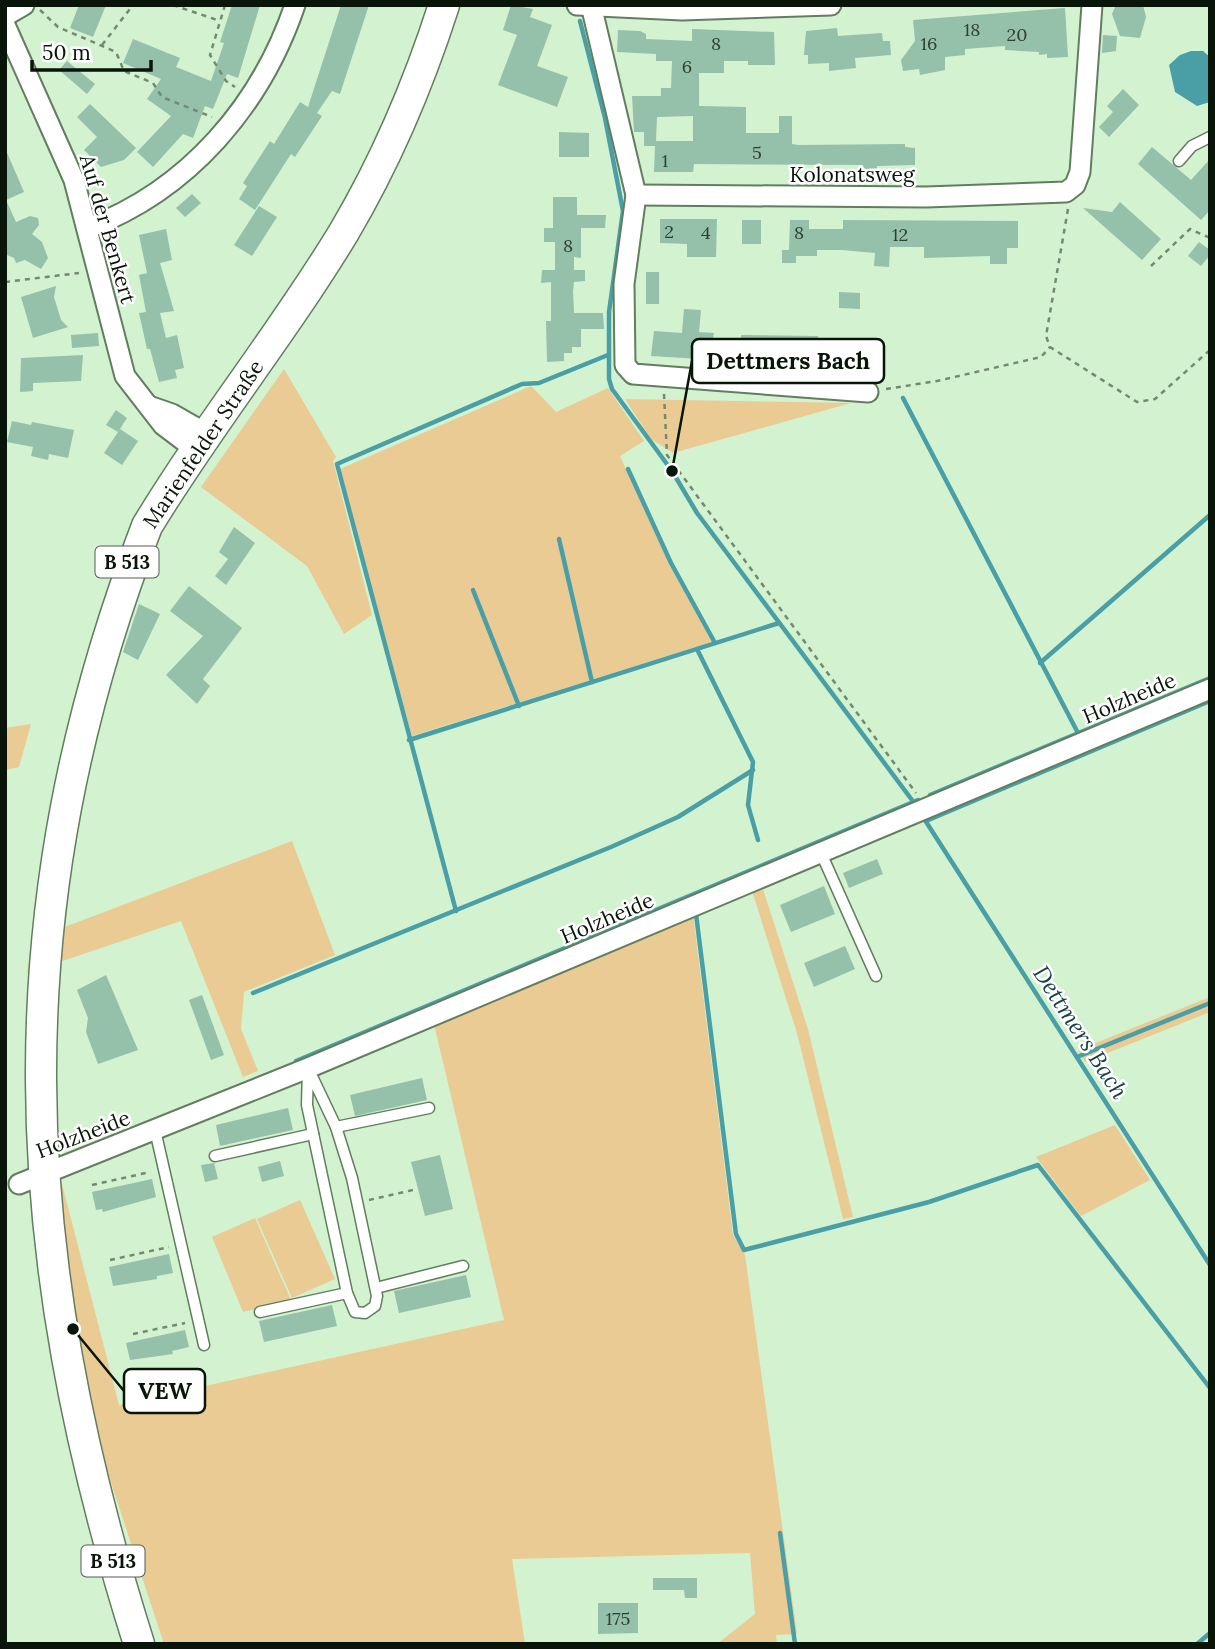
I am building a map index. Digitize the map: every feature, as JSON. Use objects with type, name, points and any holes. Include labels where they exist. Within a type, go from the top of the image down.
[{"type":"main road","name":"Marienfelder Straße","points":[[62,705],[112,590],[202,442],[345,230],[390,143],[426,61],[444,5]]},
{"type":"main road","name":"B 513","points":[[18,1172],[34,1268],[57,1365],[87,1479],[139,1644]]},
{"type":"street","points":[[5,16],[24,5]]},
{"type":"street","points":[[88,228],[108,221],[167,185],[229,129],[268,72],[295,5]]},
{"type":"street","points":[[577,5],[681,10],[831,5]]},
{"type":"street","points":[[592,5],[636,195],[624,284],[625,365],[633,374],[869,392]]},
{"type":"street","points":[[1066,192],[1076,185],[1080,172],[1092,5]]},
{"type":"street","name":"Auf der Benkert","points":[[5,25],[74,180],[120,363],[131,387],[149,406],[172,414],[202,442]]},
{"type":"street","name":"Kolonatsweg","points":[[636,195],[926,197],[1066,192]]},
{"type":"street","name":"Holzheide","points":[[18,1172],[155,1130],[1210,689]]},
{"type":"lane","points":[[1179,161],[1192,146],[1210,137]]},
{"type":"lane","points":[[821,853],[876,976]]},
{"type":"lane","points":[[308,1068],[336,1127],[358,1203],[376,1288],[375,1307],[365,1313],[355,1312],[347,1293],[307,1105],[308,1068]]},
{"type":"lane","points":[[336,1127],[429,1108]]},
{"type":"lane","points":[[155,1130],[204,1345]]},
{"type":"lane","points":[[215,1156],[313,1134]]},
{"type":"lane","points":[[376,1288],[463,1266]]},
{"type":"lane","points":[[260,1312],[347,1293]]},
{"type":"path","points":[[35,5],[58,27],[116,52],[124,71],[153,83],[162,97],[222,121],[229,129]]},
{"type":"path","points":[[103,45],[115,25],[134,5]]},
{"type":"path","points":[[173,5],[220,20]]},
{"type":"path","points":[[225,5],[210,55],[226,81],[252,98]]},
{"type":"path","points":[[1066,192],[1070,200],[1046,336],[1050,347],[1137,402],[1145,403],[1155,399],[1210,350]]},
{"type":"path","points":[[1150,266],[1191,229],[1210,238]]},
{"type":"path","points":[[5,282],[84,272]]},
{"type":"path","points":[[869,392],[937,381],[1041,357],[1050,347]]},
{"type":"path","points":[[665,377],[663,410],[667,454],[927,807]]},
{"type":"path","points":[[92,1185],[164,1169]]},
{"type":"path","points":[[358,1203],[413,1189]]},
{"type":"path","points":[[110,1260],[181,1245]]},
{"type":"path","points":[[133,1334],[198,1320]]},
{"type":"shaded area","points":[[284,369],[336,457],[333,461],[372,615],[344,634],[307,566],[201,487]]},
{"type":"shaded area","points":[[531,386],[556,412],[608,388],[644,441],[620,456],[669,564],[712,642],[412,736],[340,469]]},
{"type":"shaded area","points":[[625,399],[851,403],[673,453],[651,439]]},
{"type":"shaded area","points":[[31,724],[19,767],[5,770],[5,728]]},
{"type":"shaded area","points":[[292,841],[335,955],[244,992],[241,1029],[258,1071],[243,1077],[181,921],[27,973],[33,939]]},
{"type":"shaded area","points":[[762,886],[808,1029],[853,1217],[843,1219],[797,1033],[752,891]]},
{"type":"shaded area","points":[[693,914],[733,1235],[745,1255],[797,1634],[776,1635],[777,1644],[717,1644],[755,1614],[750,1553],[512,1559],[525,1644],[164,1644],[102,1455],[69,1335],[49,1186],[61,1180],[119,1405],[504,1320],[434,1024]]},
{"type":"shaded area","points":[[1210,997],[1210,1012],[1085,1062],[1078,1050]]},
{"type":"shaded area","points":[[1115,1125],[1150,1180],[1081,1216],[1036,1157]]},
{"type":"shaded area","points":[[300,1200],[335,1279],[292,1298],[257,1219]]},
{"type":"shaded area","points":[[255,1218],[291,1300],[243,1312],[212,1237]]},
{"type":"water","points":[[1203,51],[1210,57],[1210,102],[1197,106],[1175,92],[1169,65],[1180,55]]},
{"type":"building","points":[[79,5],[106,5],[93,37],[70,28]]},
{"type":"building","points":[[232,5],[260,5],[238,78],[227,74],[213,109],[205,106],[193,138],[183,134],[153,167],[137,152],[171,116],[147,99],[161,79],[123,63],[133,39],[180,58],[176,67],[211,81],[224,43],[220,42]]},
{"type":"building","points":[[341,5],[369,5],[340,94],[332,91],[317,113],[322,116],[295,157],[291,154],[255,210],[239,199],[247,186],[243,183],[270,141],[274,144],[300,102],[308,107]]},
{"type":"building","points":[[511,5],[533,9],[530,17],[552,25],[537,66],[568,77],[557,107],[498,85],[517,35],[503,30]]},
{"type":"building","points":[[1116,5],[1143,5],[1146,17],[1140,38],[1120,36],[1112,14]]},
{"type":"building","points":[[1065,8],[1068,57],[1047,58],[1047,54],[1039,55],[1039,52],[1005,50],[1005,46],[965,49],[965,55],[945,57],[945,70],[920,75],[919,69],[903,71],[901,60],[915,41],[913,20]]},
{"type":"building","points":[[837,28],[838,36],[882,33],[883,41],[890,41],[891,55],[855,58],[856,68],[829,71],[829,63],[808,64],[808,55],[804,55],[806,31]]},
{"type":"building","points":[[692,29],[774,32],[775,65],[748,65],[748,61],[724,61],[724,73],[699,73],[699,106],[746,107],[746,133],[779,133],[779,116],[792,116],[792,144],[905,144],[905,147],[915,148],[915,165],[877,166],[877,177],[863,177],[863,165],[694,164],[693,172],[654,172],[655,146],[644,146],[644,132],[634,132],[632,96],[661,96],[661,88],[671,88],[672,61],[656,61],[656,54],[617,52],[618,30],[640,31],[646,34],[646,39],[692,41]],"holes":[[[693,116],[693,141],[656,141],[657,117]]]},
{"type":"building","points":[[1103,35],[1117,36],[1116,51],[1102,53]]},
{"type":"building","points":[[67,61],[95,84],[87,94],[59,70]]},
{"type":"building","points":[[1123,89],[1139,105],[1109,137],[1099,127],[1113,112],[1107,106]]},
{"type":"building","points":[[90,104],[136,148],[124,160],[101,167],[84,150],[97,137],[77,117]]},
{"type":"building","points":[[559,132],[589,133],[589,157],[559,157]]},
{"type":"building","points":[[1152,147],[1191,180],[1210,159],[1210,210],[1201,220],[1138,164]]},
{"type":"building","points":[[5,148],[24,192],[6,200],[16,222],[30,216],[38,218],[39,225],[32,234],[42,242],[48,258],[41,269],[25,260],[16,263],[14,258],[5,254]]},
{"type":"building","points":[[192,194],[201,203],[185,217],[176,208]]},
{"type":"building","points":[[553,197],[577,197],[577,215],[606,215],[605,228],[581,228],[581,258],[574,257],[574,270],[585,270],[585,281],[574,282],[573,291],[574,313],[603,313],[604,329],[581,329],[581,347],[572,347],[572,353],[564,353],[564,361],[547,362],[546,321],[551,321],[551,282],[541,283],[542,270],[555,270],[555,242],[544,242],[544,228],[553,228]]},
{"type":"building","points":[[1120,202],[1161,239],[1142,260],[1083,208],[1112,212]]},
{"type":"building","points":[[259,206],[277,217],[252,256],[234,245]]},
{"type":"building","points":[[660,219],[717,219],[716,257],[687,257],[687,244],[660,243]]},
{"type":"building","points":[[742,220],[761,220],[761,244],[742,244]]},
{"type":"building","points":[[790,220],[809,220],[809,229],[843,229],[843,220],[1018,221],[1018,248],[1007,248],[1007,264],[990,264],[990,256],[924,258],[924,247],[890,247],[889,267],[874,266],[875,253],[842,250],[817,250],[817,256],[796,256],[796,263],[782,263],[782,250],[789,250]]},
{"type":"building","points":[[166,229],[172,260],[160,263],[174,311],[160,313],[166,338],[177,335],[184,368],[175,370],[177,378],[159,382],[150,349],[147,349],[139,313],[146,312],[139,275],[147,273],[139,235]]},
{"type":"building","points":[[1199,242],[1210,250],[1210,255],[1201,266],[1188,256]]},
{"type":"building","points":[[646,272],[659,272],[659,304],[646,304]]},
{"type":"building","points":[[56,286],[54,297],[61,320],[68,327],[33,338],[21,297]]},
{"type":"building","points":[[839,292],[860,293],[860,309],[839,308]]},
{"type":"building","points":[[684,309],[701,310],[699,332],[714,333],[713,338],[741,339],[741,335],[818,336],[818,346],[839,346],[839,364],[782,362],[782,373],[763,372],[761,366],[744,365],[744,362],[651,356],[654,331],[682,333]]},
{"type":"building","points":[[98,333],[99,346],[72,348],[71,335]]},
{"type":"building","points":[[83,355],[81,381],[33,383],[33,391],[20,392],[21,358]]},
{"type":"building","points":[[116,410],[127,418],[118,432],[106,425]]},
{"type":"building","points":[[12,421],[74,430],[68,458],[49,454],[48,460],[31,456],[33,447],[7,442]]},
{"type":"building","points":[[120,429],[138,441],[122,465],[104,453]]},
{"type":"building","points":[[234,527],[255,543],[226,585],[215,576],[228,559],[219,552]]},
{"type":"building","points":[[189,586],[242,628],[203,679],[210,686],[197,704],[166,675],[203,636],[170,611]]},
{"type":"building","points":[[139,604],[160,614],[138,660],[123,652]]},
{"type":"building","points":[[877,859],[883,874],[849,888],[843,873]]},
{"type":"building","points":[[824,886],[835,914],[791,932],[780,905]]},
{"type":"building","points":[[845,946],[855,969],[814,987],[804,963]]},
{"type":"building","points":[[106,975],[138,1050],[98,1064],[86,1032],[88,1018],[77,990]]},
{"type":"building","points":[[202,995],[224,1055],[211,1060],[189,1000]]},
{"type":"building","points":[[422,1078],[427,1100],[355,1116],[350,1095]]},
{"type":"building","points":[[288,1108],[293,1130],[220,1146],[216,1125]]},
{"type":"building","points":[[440,1155],[453,1209],[425,1216],[411,1162]]},
{"type":"building","points":[[280,1161],[284,1176],[262,1182],[258,1167]]},
{"type":"building","points":[[214,1163],[218,1179],[205,1182],[201,1165]]},
{"type":"building","points":[[152,1179],[156,1197],[103,1212],[102,1209],[96,1210],[92,1192]]},
{"type":"building","points":[[169,1254],[173,1273],[157,1276],[157,1279],[113,1286],[109,1267]]},
{"type":"building","points":[[466,1275],[471,1297],[399,1313],[394,1291]]},
{"type":"building","points":[[332,1305],[337,1326],[264,1342],[259,1321]]},
{"type":"building","points":[[185,1330],[189,1347],[172,1351],[173,1354],[130,1360],[126,1343]]},
{"type":"building","points":[[653,1578],[697,1578],[697,1598],[685,1598],[684,1590],[653,1590]]},
{"type":"building","points":[[598,1603],[638,1603],[638,1633],[598,1634]]},
{"type":"waterway","name":"Dettmers Bach","points":[[580,21],[605,118],[623,211],[609,312],[609,379],[612,389],[672,471],[697,513],[915,804]]},
{"type":"waterway","points":[[456,911],[337,464],[522,384],[539,383],[608,355]]},
{"type":"waterway","points":[[903,398],[1078,733]]},
{"type":"waterway","points":[[628,469],[671,563],[715,643]]},
{"type":"waterway","points":[[1040,663],[1210,515]]},
{"type":"waterway","points":[[559,539],[592,682]]},
{"type":"waterway","points":[[473,590],[519,706]]},
{"type":"waterway","points":[[409,740],[779,623]]},
{"type":"waterway","points":[[697,649],[753,762],[748,805],[758,840]]},
{"type":"waterway","points":[[930,795],[1210,678]]},
{"type":"waterway","points":[[926,821],[1210,701]]},
{"type":"waterway","points":[[253,993],[611,847],[678,817],[753,770]]},
{"type":"waterway","points":[[296,1061],[918,800]]},
{"type":"waterway","name":"Dettmers Bach","points":[[923,817],[1210,1265]]},
{"type":"waterway","points":[[696,914],[736,1234],[744,1250],[929,1202],[1038,1165],[1210,1388]]},
{"type":"waterway","points":[[1077,1057],[1210,1003]]},
{"type":"waterway","points":[[780,1533],[795,1644]]},
{"type":"waterway","points":[[1197,1644],[1210,1633]]},
{"type":"place","name":"Dettmers Bach","points":[[672,471]]},
{"type":"place","name":"VEW","points":[[73,1329]]}]
